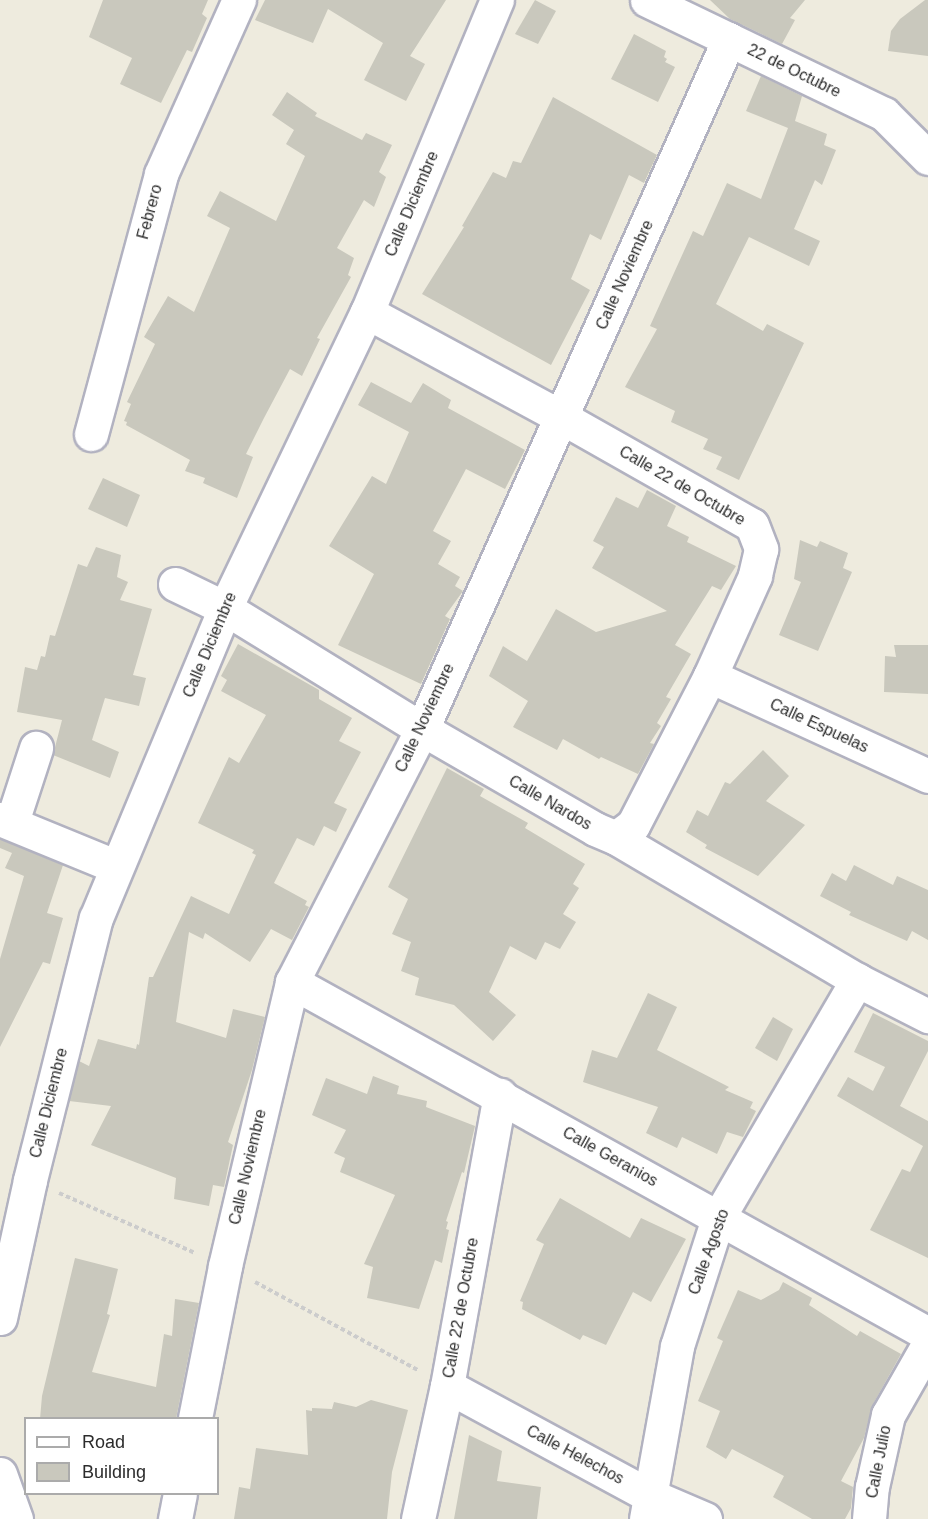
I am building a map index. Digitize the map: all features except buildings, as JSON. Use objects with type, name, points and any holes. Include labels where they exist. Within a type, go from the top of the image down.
[{"type":"street","name":"Febrero","points":[[91,434],[160,174],[239,0]]},
{"type":"street","name":"Calle Diciembre","points":[[0,1318],[30,1180],[96,918],[225,608],[367,312],[497,0]]},
{"type":"street","name":"22 de Octubre","points":[[647,0],[884,114],[928,158]]},
{"type":"street","name":"Calle Noviembre","points":[[195,1417],[225,1266],[292,982],[422,729],[729,39]]},
{"type":"street","name":"Calle 22 de Octubre","points":[[367,312],[561,417],[752,525],[761,549],[755,576],[710,676],[633,825],[616,838]]},
{"type":"street","name":"Calle Nardos","points":[[175,584],[225,608],[422,729],[596,830],[616,838],[857,980],[928,1016]]},
{"type":"street","name":"Calle Espuelas","points":[[710,676],[928,776]]},
{"type":"street","points":[[36,748],[6,820],[117,867]]},
{"type":"street","name":"Calle Agosto","points":[[647,1507],[677,1346],[718,1218],[857,980]]},
{"type":"street","name":"Calle Geranios","points":[[292,982],[500,1095],[928,1334]]},
{"type":"street","name":"Calle 22 de Octubre","points":[[418,1519],[447,1386],[500,1095]]},
{"type":"street","name":"Calle Julio","points":[[869,1519],[872,1487],[888,1415],[928,1345]]},
{"type":"street","name":"Calle Helechos","points":[[447,1386],[647,1507],[705,1519]]},
{"type":"street","points":[[0,1474],[16,1519]]},
{"type":"street","points":[[175,1519],[180,1495]]}]
